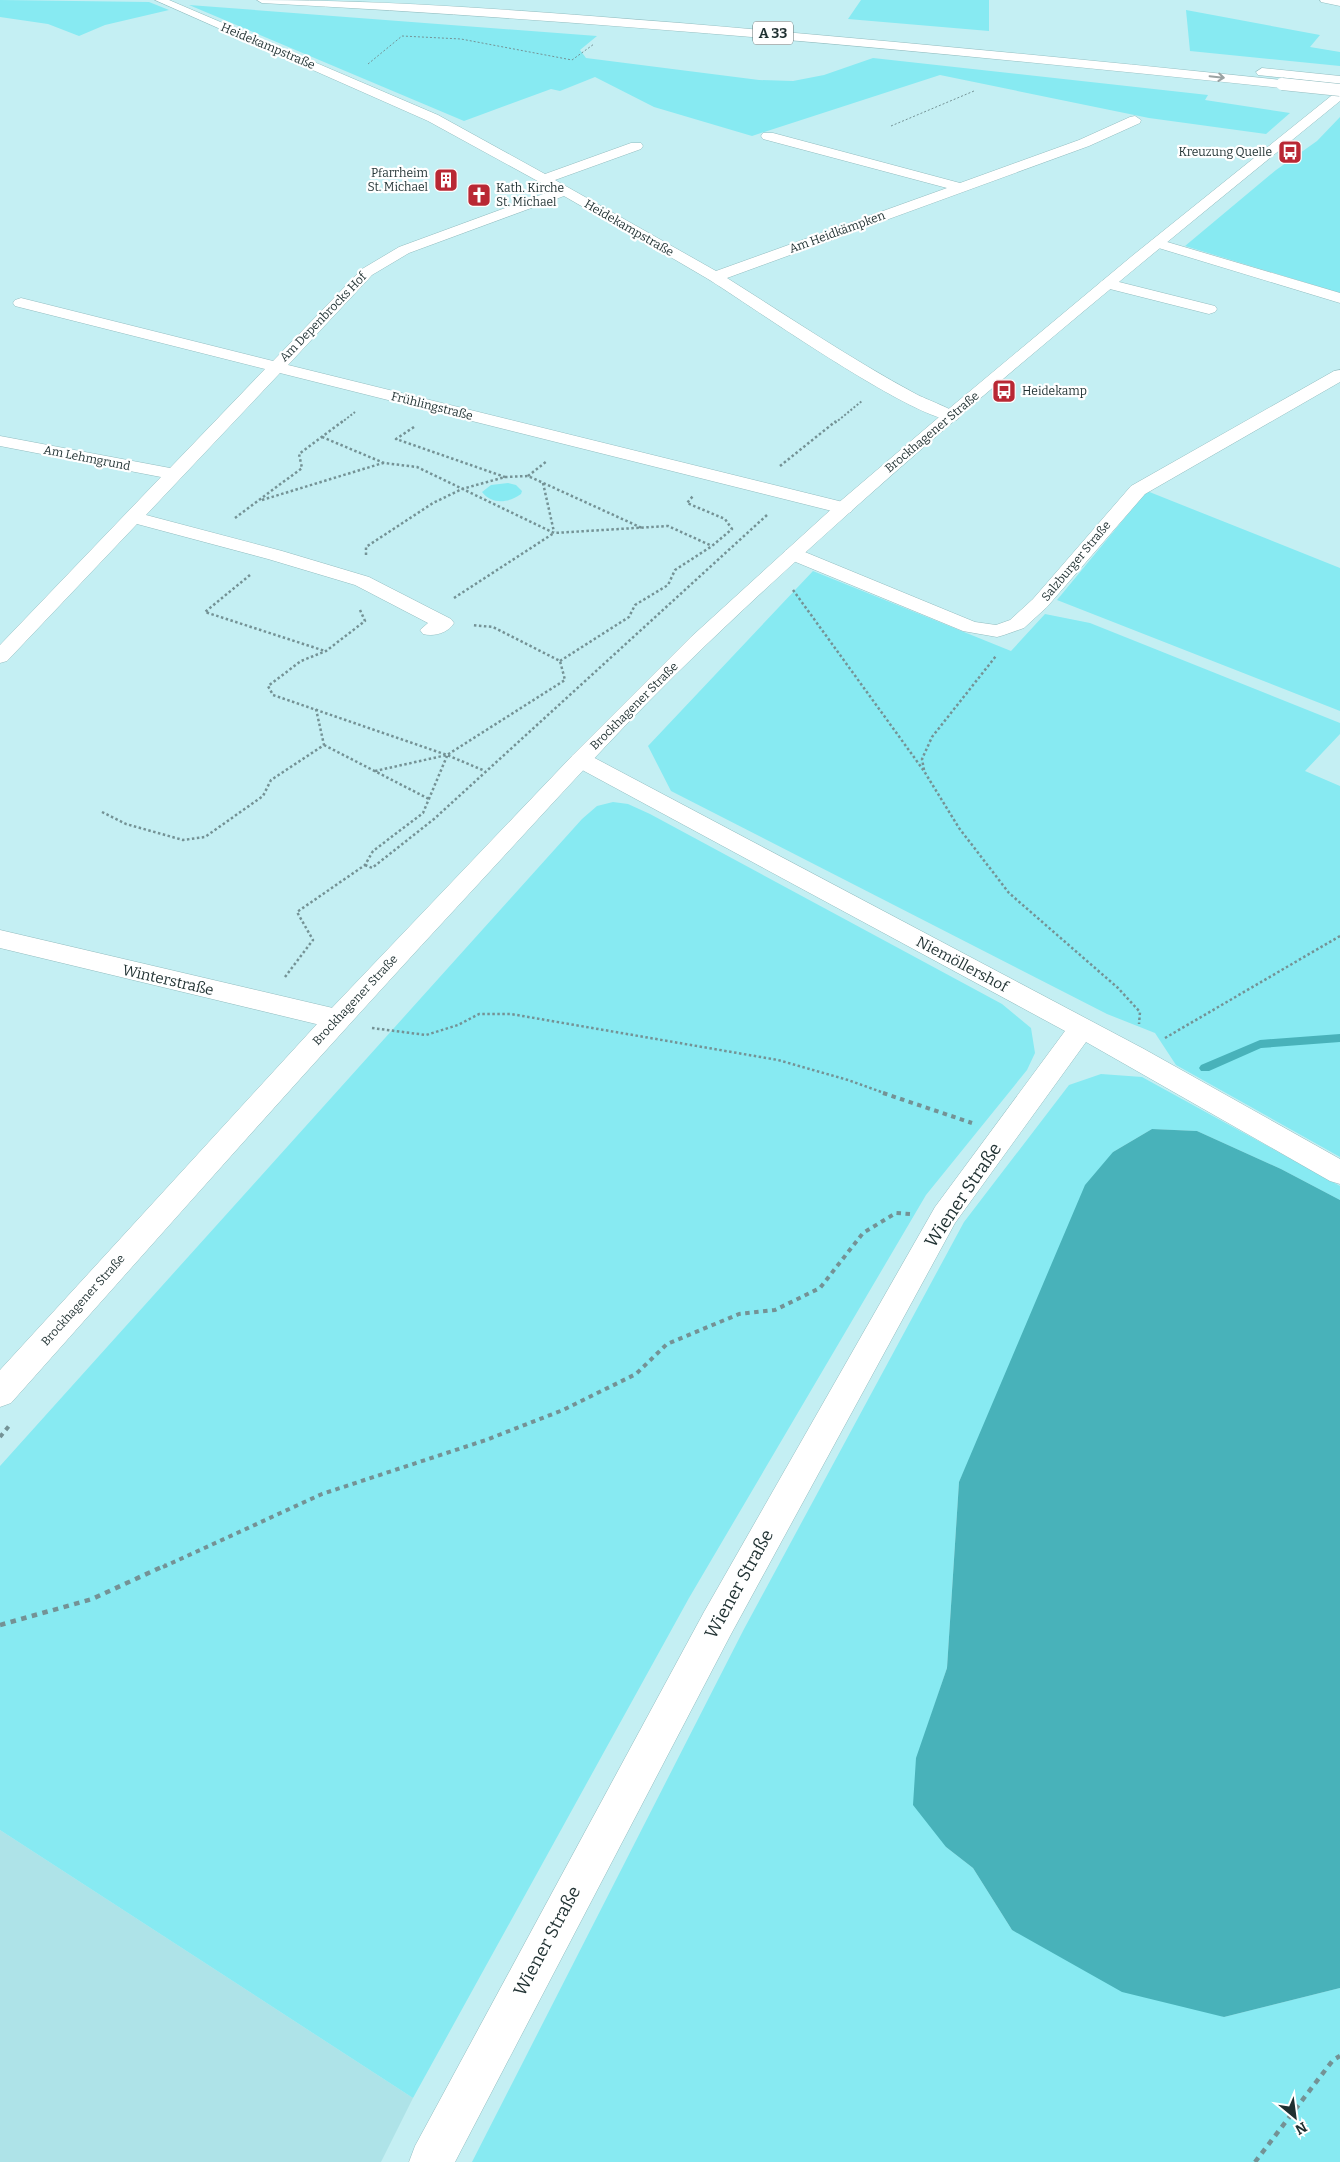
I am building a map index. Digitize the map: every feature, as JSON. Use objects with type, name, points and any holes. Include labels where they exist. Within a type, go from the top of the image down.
[{"type":"main road","name":"Heidekampstraße","points":[[160,0],[433,118],[544,179],[715,278],[884,384],[926,407],[951,416]]},
{"type":"main road","name":"A 33","points":[[262,0],[378,5],[826,37],[1287,80],[1340,80]]},
{"type":"main road","name":"A 33","points":[[441,0],[653,14],[984,43],[1287,80],[1340,90]]},
{"type":"main road","points":[[1325,0],[1340,3]]},
{"type":"main road","name":"Brockhagener Straße","points":[[0,1393],[337,1020],[581,760],[698,641],[801,557],[844,508],[951,416],[1107,284],[1340,95]]},
{"type":"main road","name":"Am Heidkämpken","points":[[715,278],[1084,143],[1135,120]]},
{"type":"main road","points":[[768,136],[960,187]]},
{"type":"main road","points":[[544,179],[636,146]]},
{"type":"main road","name":"Am Depenbrocks Hof","points":[[0,657],[274,367],[367,272],[382,261],[404,250],[564,191]]},
{"type":"main road","points":[[1157,243],[1340,298]]},
{"type":"main road","points":[[1107,284],[1209,309]]},
{"type":"main road","name":"Frühlingstraße","points":[[21,303],[844,508]]},
{"type":"main road","name":"Salzburger Straße","points":[[997,631],[1016,624],[1040,604],[1138,490],[1340,375]]},
{"type":"main road","name":"Am Lehmgrund","points":[[0,441],[173,474]]},
{"type":"main road","points":[[132,517],[339,573],[385,592],[434,622]]},
{"type":"main road","points":[[801,557],[970,627],[997,631]]},
{"type":"main road","name":"Niemöllershof","points":[[581,760],[1134,1056],[1340,1174]]},
{"type":"main road","name":"Winterstraße","points":[[0,939],[337,1020]]},
{"type":"main road","name":"Wiener Straße","points":[[431,2162],[716,1624],[945,1215],[1082,1028]]},
{"type":"path","points":[[345,80],[386,51],[402,36],[461,39],[572,60],[595,44]]},
{"type":"path","points":[[891,126],[974,91]]},
{"type":"path","points":[[780,466],[884,384]]},
{"type":"path","points":[[381,393],[299,454],[302,468],[259,501],[384,463]]},
{"type":"path","points":[[443,408],[396,439],[505,477]]},
{"type":"path","points":[[322,437],[384,463],[417,468],[554,533],[668,526],[712,546]]},
{"type":"path","points":[[560,662],[629,617],[635,605],[668,585],[675,570],[712,546],[732,529],[725,518],[687,503],[714,475]]},
{"type":"path","points":[[339,573],[366,556],[366,547],[434,503],[462,489],[505,477],[528,476],[643,528]]},
{"type":"path","points":[[543,482],[554,533]]},
{"type":"path","points":[[365,865],[372,868],[434,819],[791,494]]},
{"type":"path","points":[[434,622],[554,533]]},
{"type":"path","points":[[275,555],[205,612],[326,651]]},
{"type":"path","points":[[801,557],[782,584],[791,587],[924,771],[959,828],[1009,893],[1118,988],[1140,1012],[1134,1056]]},
{"type":"path","points":[[385,592],[359,610],[365,621],[326,651],[301,661],[268,686],[273,694],[447,755],[485,771]]},
{"type":"path","points":[[375,771],[447,755],[565,680],[560,662],[493,627],[434,622]]},
{"type":"path","points":[[924,771],[922,758],[927,745],[1004,647],[1004,643],[997,631]]},
{"type":"path","points":[[316,709],[324,745]]},
{"type":"path","points":[[324,745],[429,798]]},
{"type":"path","points":[[102,812],[126,824],[183,840],[205,837],[263,796],[271,780],[324,745]]},
{"type":"path","points":[[266,1003],[313,940],[297,912],[365,865],[373,851],[423,813],[447,755]]},
{"type":"path","points":[[1134,1056],[1340,936]]},
{"type":"path","points":[[337,1020],[375,1029],[426,1035],[458,1025],[479,1014],[511,1014],[778,1060],[848,1080],[953,1118],[1006,1131]]},
{"type":"path","points":[[0,1626],[92,1599],[322,1494],[486,1440],[563,1410],[636,1374],[668,1344],[739,1314],[775,1310],[820,1288],[863,1233],[896,1213],[945,1215]]},
{"type":"path","points":[[0,1437],[13,1422]]},
{"type":"path","points":[[1255,2162],[1332,2060],[1340,2056]]},
{"type":"shaded area","points":[[0,0],[149,2],[169,10],[105,25],[79,36],[48,24],[0,17]]},
{"type":"shaded area","points":[[861,0],[989,0],[989,31],[848,19]]},
{"type":"shaded area","points":[[189,5],[597,36],[580,50],[586,58],[759,80],[793,81],[824,75],[873,58],[1208,95],[1205,100],[1290,113],[1266,134],[1149,118],[940,75],[752,136],[654,107],[595,77],[560,91],[551,89],[464,121]]},
{"type":"shaded area","points":[[1186,10],[1320,35],[1310,47],[1340,52],[1340,66],[1190,51]]},
{"type":"shaded area","points":[[1340,117],[1340,293],[1185,246],[1276,170],[1317,141]]},
{"type":"shaded area","points":[[508,483],[516,485],[522,491],[521,494],[506,501],[496,501],[482,492],[491,485]]},
{"type":"shaded area","points":[[1147,491],[1340,568],[1340,711],[1057,600]]},
{"type":"shaded area","points":[[813,571],[1011,651],[1045,614],[1090,623],[1340,723],[1340,734],[1305,771],[1340,786],[1340,1157],[1176,1065],[1155,1033],[1107,1014],[671,791],[648,746]]},
{"type":"shaded area","points":[[613,802],[628,804],[650,814],[1002,1004],[1031,1028],[1035,1053],[1027,1070],[926,1195],[689,1598],[413,2098],[0,1830],[0,1466],[582,819],[597,806]]},
{"type":"shaded area","points":[[1101,1074],[1142,1077],[1340,1186],[1340,1200],[1281,1169],[1197,1131],[1152,1129],[1113,1152],[959,1482],[947,1668],[917,1758],[946,1847],[973,1868],[1012,1930],[1224,2017],[1340,1988],[1340,2162],[472,2162],[744,1629],[964,1222],[1069,1085]]},
{"type":"shaded area","points":[[1152,1129],[1197,1131],[1281,1169],[1340,1200],[1340,1988],[1224,2017],[1122,1992],[1012,1930],[973,1868],[946,1847],[913,1805],[916,1758],[947,1668],[959,1482],[1085,1185],[1113,1152]]},
{"type":"shaded area","points":[[0,1830],[413,2098],[381,2162],[0,2162]]},
{"type":"waterway","points":[[1205,1068],[1260,1044],[1340,1038]]},
{"type":"place","name":"Kreuzung Quelle","points":[[1290,152]]},
{"type":"place","name":"Pfarrheim St. Michael","points":[[446,180]]},
{"type":"place","name":"Kath. Kirche St. Michael","points":[[479,195]]},
{"type":"place","name":"Heidekamp","points":[[1004,391]]}]
